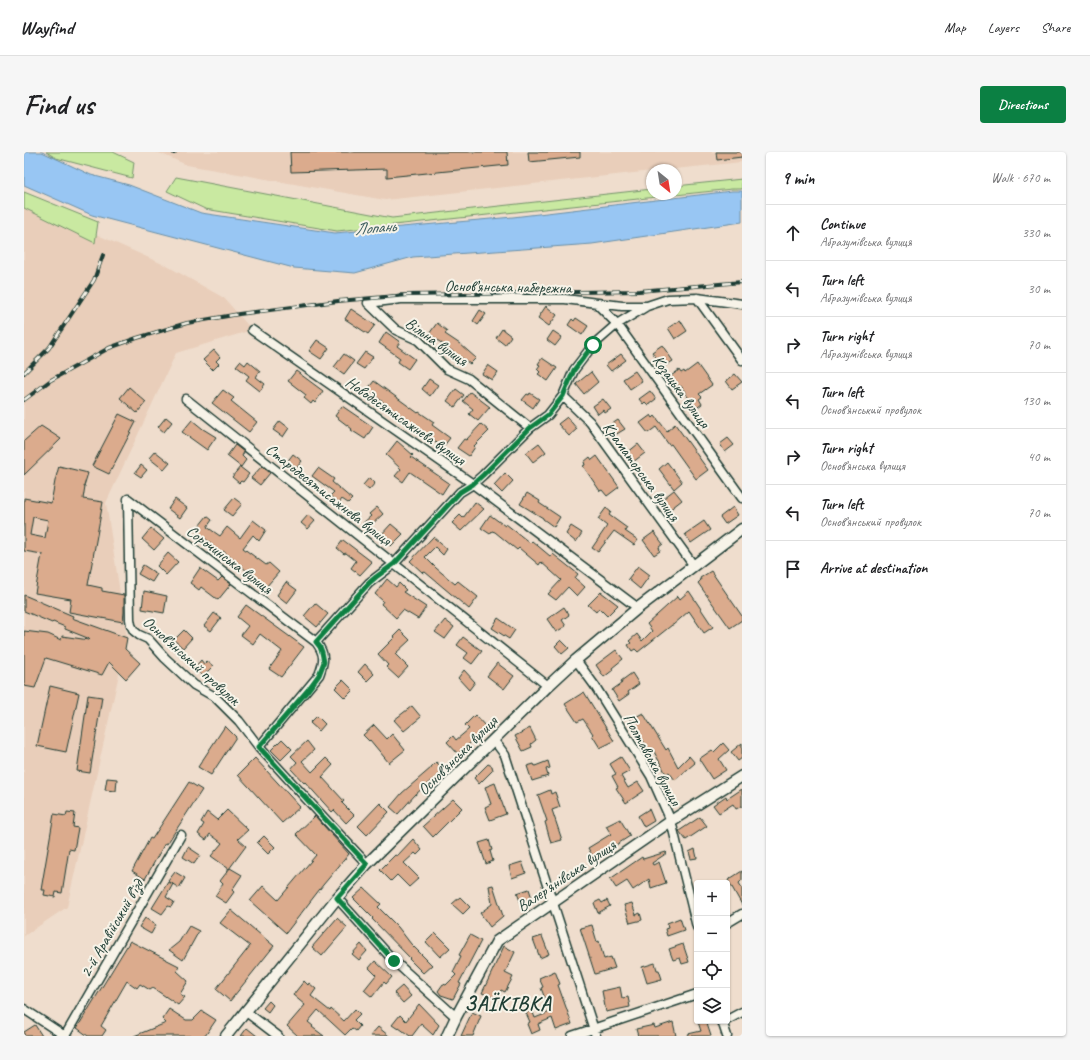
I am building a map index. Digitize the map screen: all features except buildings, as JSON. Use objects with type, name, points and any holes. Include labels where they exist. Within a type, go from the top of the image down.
[{"type":"street","points":[[697,298],[742,360]]},
{"type":"street","points":[[259,747],[319,675],[324,662],[320,647],[316,642],[369,583],[394,564],[460,492],[473,484],[530,428],[548,415],[563,396],[574,370],[593,345],[617,324],[647,306],[668,299],[697,298],[742,304]]},
{"type":"street","name":"Основ’янська набережна","points":[[368,303],[401,299],[565,299],[622,306],[647,306]]},
{"type":"street","name":"Вільна вулиця","points":[[368,303],[396,330],[418,340],[447,369],[469,379],[530,428]]},
{"type":"street","name":"Козацька вулиця","points":[[596,303],[617,324],[742,498]]},
{"type":"street","name":"Новодесятисажнева вулиця","points":[[252,330],[473,484],[638,608]]},
{"type":"street","name":"Краматорська вулиця","points":[[563,396],[590,422],[694,566]]},
{"type":"street","name":"Стародесятисажнева вулиця","points":[[186,399],[548,686]]},
{"type":"street","name":"Сорочинська вулиця","points":[[128,499],[316,642]]},
{"type":"street","name":"Основ’янський провулок","points":[[128,499],[131,625],[134,631],[148,639],[165,658],[194,685],[215,697],[239,721],[259,747],[367,864]]},
{"type":"street","name":"Основ’янська вулиця","points":[[226,1036],[337,898],[367,864],[548,686],[576,660],[638,608],[742,530]]},
{"type":"street","name":"Полтавська вулиця","points":[[576,660],[595,686],[650,776],[671,821],[694,916]]},
{"type":"street","points":[[493,740],[505,755],[595,1032]]},
{"type":"street","name":"Валер’янівська вулиця","points":[[447,1036],[497,941],[671,821],[742,776]]},
{"type":"street","name":"2-й Аравійський в’їзд","points":[[65,1036],[181,835]]},
{"type":"street","points":[[337,898],[394,961],[456,1018]]},
{"type":"street","points":[[730,921],[742,914]]},
{"type":"street","points":[[572,1036],[595,1032],[694,995]]},
{"type":"street","points":[[24,1009],[65,1036]]},
{"type":"street","points":[[245,1011],[278,1036]]},
{"type":"street","points":[[730,1018],[742,1012]]},
{"type":"street","points":[[725,1024],[727,1036]]},
{"type":"shaded area","points":[[157,152],[742,152],[742,162],[682,168],[682,164],[646,164],[646,172],[385,200],[187,165]]},
{"type":"shaded area","points":[[24,202],[167,266],[224,298],[252,330],[176,353],[106,503],[127,638],[67,907],[24,936]]},
{"type":"green space","points":[[46,152],[113,152],[134,162],[132,178],[56,158]]},
{"type":"green space","points":[[176,177],[392,218],[646,190],[646,198],[337,231],[205,209],[167,191]]},
{"type":"green space","points":[[742,179],[742,189],[682,194],[682,185]]},
{"type":"green space","points":[[24,192],[98,222],[95,243],[24,208]]},
{"type":"water","points":[[24,152],[42,152],[91,175],[129,185],[201,213],[335,233],[513,217],[656,200],[682,200],[682,197],[732,191],[742,191],[742,222],[592,244],[413,257],[355,273],[294,268],[92,215],[24,185]]},
{"type":"railway","points":[[24,373],[49,348],[94,280],[103,255]]},
{"type":"railway","points":[[24,400],[51,380],[109,348],[187,323],[239,314],[338,301],[408,295],[639,291],[742,282]]},
{"type":"district","name":"ЗАЇКІВКА","points":[[508,1003]]},
{"type":"route","points":[[394,961],[337,898],[367,864],[259,747],[319,675],[324,662],[320,647],[316,642],[369,583],[394,564],[460,492],[473,484],[530,428],[548,415],[563,396],[574,370],[593,345]]},
{"type":"water label","name":"Лопань","points":[[375,227]]}]
